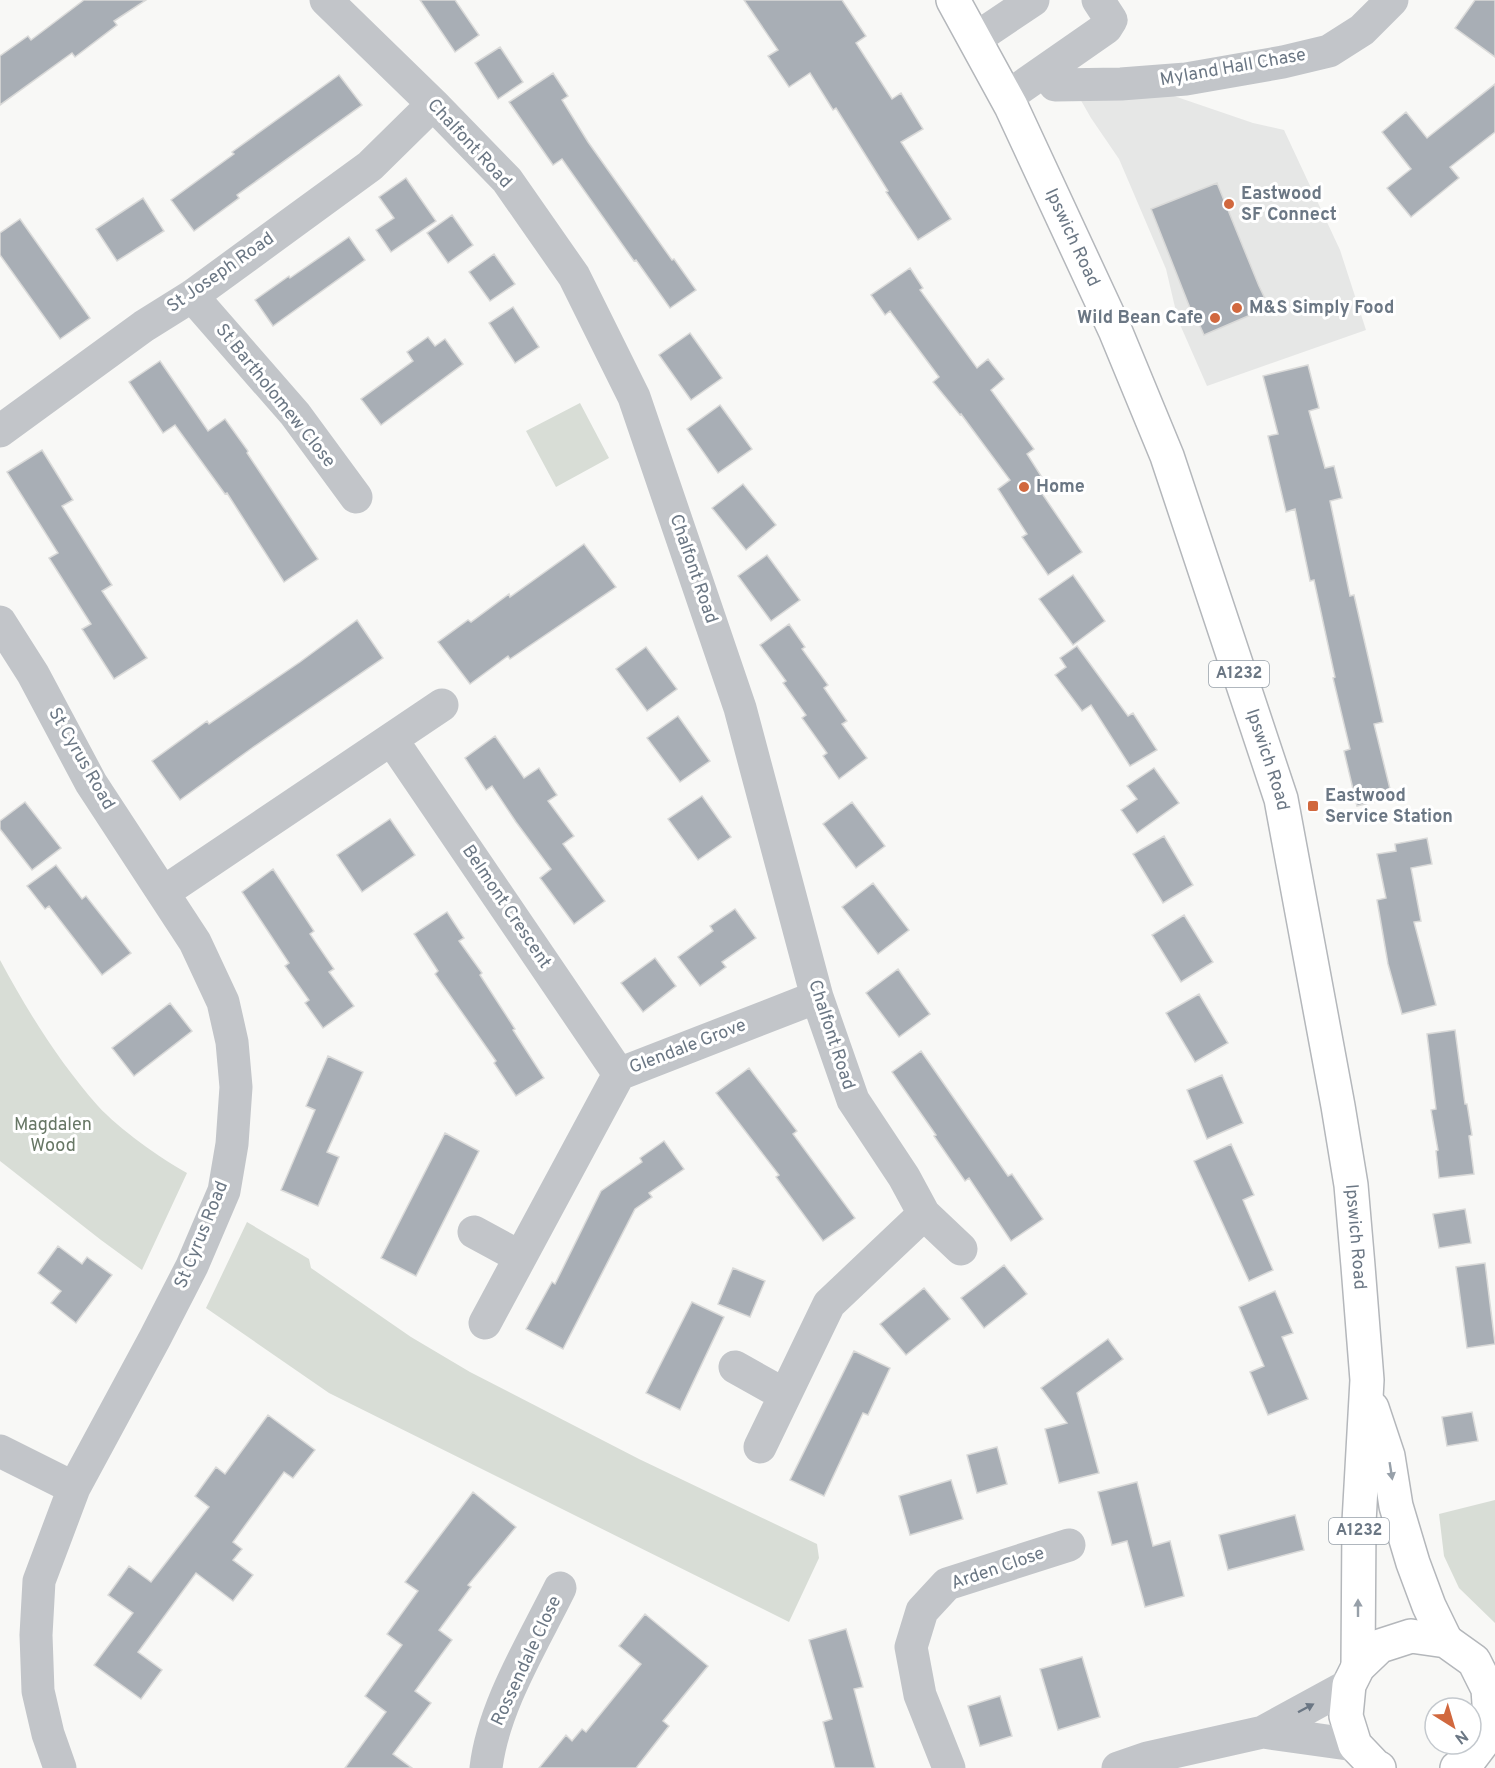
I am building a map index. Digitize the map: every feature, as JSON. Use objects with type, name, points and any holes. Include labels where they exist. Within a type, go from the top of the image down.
[{"type":"main road","name":"Ipswich Road","points":[[952,0],[1007,97],[1115,330],[1167,456],[1281,799],[1351,1185],[1367,1395],[1359,1522],[1354,1676]]},
{"type":"main road","name":"Ipswich Road","points":[[1367,1395],[1388,1456],[1396,1506],[1413,1563],[1429,1606],[1446,1641]]},
{"type":"main road","name":"A1232","points":[[1371,1762],[1346,1716],[1354,1676],[1380,1646],[1411,1636],[1446,1641],[1485,1666],[1490,1718],[1483,1736]]},
{"type":"street","name":"Chalfont Road","points":[[326,0],[507,180],[574,276],[634,397],[740,708],[817,997],[852,1100],[904,1177],[924,1214],[961,1249]]},
{"type":"street","points":[[975,39],[1033,0]]},
{"type":"street","points":[[1007,97],[1106,28],[1111,20],[1098,0]]},
{"type":"street","name":"Myland Hall Chase","points":[[1055,85],[1121,84],[1186,79],[1329,51],[1362,30],[1392,0]]},
{"type":"street","name":"St Joseph Road","points":[[0,431],[144,326],[192,296],[370,166],[432,104]]},
{"type":"street","name":"St Bartholomew Close","points":[[192,296],[295,414],[356,497]]},
{"type":"street","name":"St Cyrus Road","points":[[0,622],[33,674],[91,783],[164,891],[195,942],[223,1002],[232,1042],[236,1088],[232,1144],[224,1191],[192,1266],[74,1488],[39,1581],[36,1635],[38,1691],[48,1734],[60,1768]]},
{"type":"street","points":[[164,891],[441,705]]},
{"type":"street","name":"Belmont Crescent","points":[[392,740],[619,1074]]},
{"type":"street","name":"Glendale Grove","points":[[485,1323],[619,1074],[817,997]]},
{"type":"street","points":[[760,1447],[829,1304],[924,1214]]},
{"type":"street","points":[[474,1232],[520,1257]]},
{"type":"street","points":[[735,1367],[785,1395]]},
{"type":"street","points":[[0,1451],[74,1488]]},
{"type":"street","name":"Arden Close","points":[[949,1768],[920,1695],[911,1647],[922,1611],[947,1584],[1069,1545]]},
{"type":"street","name":"Rossendale Close","points":[[486,1768],[488,1749],[502,1706],[560,1588]]},
{"type":"street","points":[[1118,1768],[1147,1758],[1263,1732],[1354,1676]]},
{"type":"street","points":[[1263,1732],[1371,1762]]},
{"type":"shaded area","name":"Eastwood SF Connect","points":[[1174,96],[1253,123],[1284,130],[1340,250],[1366,330],[1207,386],[1178,320],[1166,269],[1119,159],[1079,97]]},
{"type":"green space","points":[[580,403],[609,458],[556,487],[526,431]]},
{"type":"green space","name":"Magdalen Wood","points":[[0,960],[45,1036],[98,1106],[140,1142],[187,1173],[142,1270],[0,1161]]},
{"type":"green space","points":[[247,1222],[309,1259],[311,1268],[411,1337],[470,1372],[639,1459],[817,1544],[819,1558],[789,1622],[329,1393],[206,1308]]},
{"type":"green space","points":[[1495,1500],[1495,1623],[1459,1588],[1444,1556],[1439,1514]]},
{"type":"building","points":[[84,0],[146,0],[114,21],[117,25],[75,57],[72,53],[0,105],[0,56],[28,36],[31,40]]},
{"type":"building","points":[[420,0],[455,0],[479,35],[455,52]]},
{"type":"building","points":[[744,0],[842,0],[866,36],[856,43],[892,99],[901,93],[923,129],[901,142],[951,219],[918,240],[886,192],[888,191],[836,108],[833,110],[810,73],[789,87],[768,56],[778,50]]},
{"type":"building","points":[[1475,0],[1495,0],[1495,57],[1455,28]]},
{"type":"building","points":[[500,47],[523,82],[498,99],[475,63]]},
{"type":"building","points":[[553,73],[568,96],[562,100],[588,142],[696,290],[670,308],[562,159],[553,165],[509,102]]},
{"type":"building","points":[[339,75],[362,105],[237,195],[239,198],[194,231],[171,200],[234,154],[232,152]]},
{"type":"building","points":[[1495,84],[1495,132],[1450,167],[1459,178],[1411,217],[1387,188],[1411,169],[1382,132],[1406,112],[1427,138]]},
{"type":"building","points":[[406,178],[436,221],[391,252],[376,230],[394,218],[379,197]]},
{"type":"building","points":[[1217,183],[1269,307],[1204,335],[1190,308],[1151,209]]},
{"type":"building","points":[[143,198],[164,231],[117,261],[96,229]]},
{"type":"building","points":[[452,215],[473,245],[448,263],[427,233]]},
{"type":"building","points":[[20,219],[90,318],[60,339],[0,255],[0,233]]},
{"type":"building","points":[[349,237],[365,260],[273,326],[255,300]]},
{"type":"building","points":[[494,254],[515,284],[490,301],[469,272]]},
{"type":"building","points":[[910,268],[923,288],[920,290],[977,368],[988,359],[1004,379],[991,390],[1034,449],[1027,454],[1050,490],[1043,495],[1082,552],[1048,575],[1022,537],[1027,534],[998,489],[1010,480],[961,414],[933,382],[939,377],[890,311],[885,315],[871,295]]},
{"type":"building","points":[[513,307],[539,347],[515,363],[489,323]]},
{"type":"building","points":[[690,333],[722,378],[691,400],[659,355]]},
{"type":"building","points":[[428,337],[435,346],[445,339],[463,364],[381,425],[361,399],[413,361],[407,352]]},
{"type":"building","points":[[160,361],[208,431],[225,419],[318,559],[284,582],[227,493],[225,494],[175,425],[163,433],[129,382]]},
{"type":"building","points":[[1308,365],[1319,408],[1309,411],[1325,468],[1334,466],[1342,498],[1330,501],[1350,596],[1354,595],[1383,722],[1374,724],[1392,797],[1357,806],[1344,751],[1350,749],[1333,678],[1335,677],[1314,580],[1310,581],[1295,509],[1286,512],[1268,436],[1278,434],[1263,376]]},
{"type":"building","points":[[720,405],[752,449],[718,473],[687,429]]},
{"type":"building","points":[[42,450],[73,500],[62,506],[112,585],[102,591],[147,658],[114,679],[82,629],[91,624],[49,558],[58,553],[7,472]]},
{"type":"building","points":[[743,484],[776,525],[746,550],[712,508]]},
{"type":"building","points":[[584,544],[616,587],[510,659],[508,656],[470,684],[438,642],[468,620],[471,622],[509,594],[510,597]]},
{"type":"building","points":[[767,555],[800,600],[771,621],[738,576]]},
{"type":"building","points":[[1073,575],[1105,621],[1073,645],[1039,599]]},
{"type":"building","points":[[357,620],[383,658],[180,800],[152,761],[207,721],[209,724],[300,662]]},
{"type":"building","points":[[789,624],[805,647],[802,649],[828,685],[824,688],[847,721],[842,724],[867,758],[839,779],[823,756],[827,753],[802,718],[806,715],[783,683],[786,681],[760,645]]},
{"type":"building","points":[[1077,646],[1128,716],[1133,713],[1157,750],[1130,766],[1091,705],[1082,711],[1055,675],[1066,667],[1060,658]]},
{"type":"building","points":[[646,647],[677,689],[647,711],[616,669]]},
{"type":"building","points":[[678,716],[710,761],[680,782],[647,738]]},
{"type":"building","points":[[495,736],[524,778],[539,768],[557,795],[548,801],[574,836],[563,844],[605,901],[574,924],[540,878],[551,869],[492,786],[486,790],[465,758]]},
{"type":"building","points":[[1154,768],[1179,803],[1137,833],[1121,810],[1137,799],[1127,786]]},
{"type":"building","points":[[702,796],[731,837],[698,860],[668,819]]},
{"type":"building","points":[[25,802],[61,848],[32,870],[0,829],[0,821]]},
{"type":"building","points":[[852,802],[885,846],[856,868],[823,824]]},
{"type":"building","points":[[390,819],[415,855],[362,892],[337,855]]},
{"type":"building","points":[[1164,836],[1193,885],[1163,903],[1133,854]]},
{"type":"building","points":[[1427,838],[1432,864],[1411,868],[1421,921],[1414,922],[1436,1005],[1402,1014],[1388,964],[1377,900],[1386,898],[1377,854],[1396,851],[1395,844]]},
{"type":"building","points":[[56,865],[82,899],[86,896],[131,953],[102,975],[49,906],[45,909],[27,886]]},
{"type":"building","points":[[273,869],[314,931],[310,934],[334,969],[329,972],[354,1006],[323,1028],[305,1003],[309,1000],[285,966],[289,963],[242,892]]},
{"type":"building","points":[[873,883],[909,930],[878,954],[842,907]]},
{"type":"building","points":[[735,909],[756,938],[722,962],[726,967],[700,986],[678,957],[713,931],[710,926]]},
{"type":"building","points":[[447,912],[464,938],[459,941],[482,973],[480,975],[544,1078],[516,1096],[494,1063],[496,1061],[435,974],[438,971],[414,934]]},
{"type":"building","points":[[1184,915],[1213,962],[1181,982],[1152,935]]},
{"type":"building","points":[[655,958],[676,986],[643,1012],[621,983]]},
{"type":"building","points":[[898,969],[930,1014],[899,1037],[866,993]]},
{"type":"building","points":[[1199,994],[1228,1043],[1195,1062],[1166,1013]]},
{"type":"building","points":[[170,1003],[192,1031],[134,1076],[112,1048]]},
{"type":"building","points":[[1455,1030],[1465,1104],[1467,1104],[1472,1135],[1469,1136],[1474,1174],[1439,1178],[1436,1151],[1438,1150],[1431,1110],[1436,1109],[1427,1034]]},
{"type":"building","points":[[921,1051],[1008,1176],[1012,1174],[1043,1219],[1011,1241],[969,1178],[965,1181],[892,1072]]},
{"type":"building","points":[[328,1056],[363,1072],[327,1152],[339,1157],[318,1206],[281,1190],[315,1110],[306,1106]]},
{"type":"building","points":[[749,1068],[797,1131],[793,1134],[855,1218],[823,1241],[776,1177],[779,1175],[716,1093]]},
{"type":"building","points":[[1222,1075],[1243,1123],[1207,1139],[1187,1090]]},
{"type":"building","points":[[445,1133],[479,1151],[416,1276],[381,1258]]},
{"type":"building","points":[[664,1141],[684,1169],[649,1193],[652,1197],[635,1209],[563,1349],[526,1329],[552,1282],[555,1284],[601,1191],[642,1162],[640,1158]]},
{"type":"building","points":[[1231,1144],[1254,1195],[1243,1200],[1273,1270],[1249,1281],[1194,1161]]},
{"type":"building","points":[[1465,1209],[1471,1243],[1439,1248],[1433,1214]]},
{"type":"building","points":[[58,1246],[82,1264],[87,1257],[112,1275],[76,1323],[51,1303],[61,1291],[38,1273]]},
{"type":"building","points":[[1485,1263],[1495,1344],[1467,1348],[1456,1267]]},
{"type":"building","points":[[1004,1265],[1027,1294],[984,1328],[961,1298]]},
{"type":"building","points":[[733,1268],[765,1281],[750,1317],[718,1304]]},
{"type":"building","points":[[924,1288],[950,1319],[906,1355],[880,1324]]},
{"type":"building","points":[[1275,1291],[1293,1333],[1282,1337],[1308,1399],[1268,1415],[1250,1372],[1264,1366],[1239,1307]]},
{"type":"building","points":[[692,1302],[724,1317],[680,1410],[646,1393]]},
{"type":"building","points":[[1108,1339],[1123,1359],[1077,1393],[1099,1473],[1059,1483],[1045,1429],[1067,1423],[1041,1388]]},
{"type":"building","points":[[854,1351],[890,1368],[868,1415],[863,1413],[824,1496],[790,1480]]},
{"type":"building","points":[[1472,1412],[1478,1441],[1447,1446],[1442,1417]]},
{"type":"building","points":[[268,1415],[315,1450],[293,1478],[284,1472],[233,1542],[242,1549],[233,1560],[253,1575],[233,1601],[196,1573],[138,1652],[162,1670],[141,1699],[94,1665],[133,1613],[108,1595],[129,1566],[151,1582],[209,1507],[195,1496],[216,1467],[225,1474]]},
{"type":"building","points":[[997,1447],[1007,1484],[977,1493],[967,1455]]},
{"type":"building","points":[[951,1480],[963,1519],[910,1535],[899,1496]]},
{"type":"building","points":[[1137,1482],[1153,1546],[1170,1541],[1184,1596],[1145,1607],[1127,1541],[1112,1545],[1098,1492]]},
{"type":"building","points":[[473,1492],[516,1527],[468,1585],[471,1587],[439,1630],[452,1640],[415,1691],[431,1703],[393,1754],[412,1768],[345,1768],[386,1712],[365,1696],[402,1645],[387,1634],[418,1591],[405,1582]]},
{"type":"building","points":[[1295,1515],[1304,1550],[1228,1570],[1219,1535]]},
{"type":"building","points":[[645,1614],[708,1666],[663,1721],[669,1726],[636,1768],[539,1768],[566,1735],[572,1741],[582,1729],[586,1732],[641,1664],[619,1646]]},
{"type":"building","points":[[846,1629],[863,1687],[854,1689],[875,1768],[835,1768],[823,1722],[832,1719],[809,1640]]},
{"type":"building","points":[[1082,1657],[1100,1717],[1058,1730],[1040,1669]]},
{"type":"building","points":[[1000,1696],[1012,1736],[980,1746],[968,1706]]},
{"type":"place","name":"Eastwood SF Connect","points":[[1229,204]]},
{"type":"place","name":"M&S Simply Food","points":[[1237,308]]},
{"type":"place","name":"Wild Bean Cafe","points":[[1215,318]]},
{"type":"place","name":"Home","points":[[1024,487]]},
{"type":"place","name":"Eastwood Service Station","points":[[1313,806]]}]
